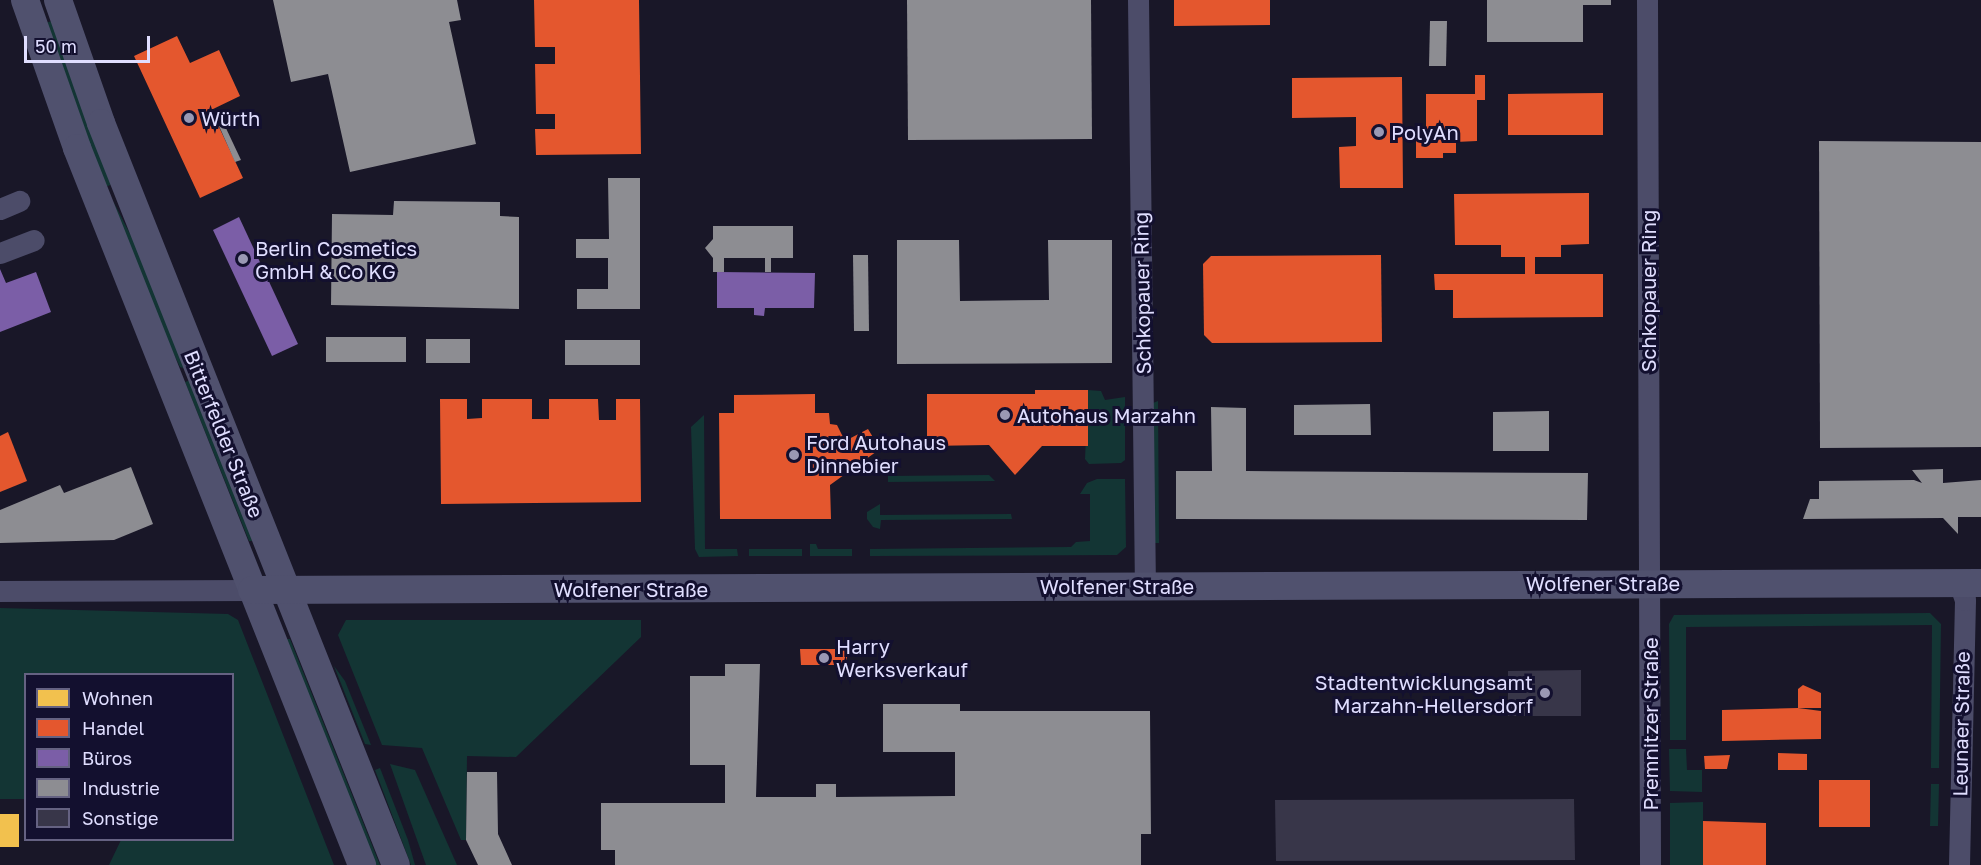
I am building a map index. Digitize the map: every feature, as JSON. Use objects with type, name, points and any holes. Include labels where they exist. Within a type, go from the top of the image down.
[{"type":"main road","name":"Bitterfelder Straße","points":[[25,0],[77,148],[362,865]]},
{"type":"main road","name":"Bitterfelder Straße","points":[[58,0],[101,123],[396,865]]},
{"type":"main road","name":"Wolfener Straße","points":[[252,590],[1649,582],[1970,583]]},
{"type":"street","name":"Schkopauer Ring","points":[[1138,0],[1145,586]]},
{"type":"street","name":"Schkopauer Ring","points":[[1647,0],[1649,582]]},
{"type":"street","points":[[0,253],[34,240]]},
{"type":"street","name":"Premnitzer Straße","points":[[1649,582],[1650,865]]},
{"type":"street","name":"Leunaer Straße","points":[[1959,865],[1965,600],[1970,583]]},
{"type":"street","points":[[0,591],[252,590]]},
{"type":"green space","points":[[56,20],[112,184],[108,186],[104,186],[45,23]]},
{"type":"green space","points":[[113,201],[155,282],[186,369],[180,367],[148,301]]},
{"type":"green space","points":[[194,379],[258,541],[249,541],[185,382]]},
{"type":"green space","points":[[1088,390],[1101,391],[1105,400],[1125,397],[1125,460],[1121,463],[1089,464],[1085,459]]},
{"type":"green space","points":[[1158,401],[1159,543],[1153,543],[1153,403]]},
{"type":"green space","points":[[704,415],[705,549],[737,549],[738,556],[699,557],[695,549],[691,427]]},
{"type":"green space","points":[[989,475],[995,481],[888,482],[888,476]]},
{"type":"green space","points":[[1097,479],[1125,479],[1126,547],[1117,555],[870,556],[870,549],[1071,547],[1076,542],[1090,541],[1090,494],[1080,494],[1087,483]]},
{"type":"green space","points":[[880,504],[880,515],[1011,514],[1012,519],[881,520],[880,529],[873,527],[867,519],[867,512]]},
{"type":"green space","points":[[810,544],[816,544],[818,549],[852,549],[852,556],[810,556]]},
{"type":"green space","points":[[749,549],[802,549],[802,556],[749,556]]},
{"type":"green space","points":[[0,608],[228,614],[238,620],[334,865],[109,865],[121,841],[234,841],[234,673],[24,673],[24,799],[0,799]]},
{"type":"green space","points":[[1930,613],[1941,624],[1939,768],[1931,768],[1932,625],[1686,627],[1686,740],[1670,740],[1669,624],[1674,615]]},
{"type":"green space","points":[[346,620],[641,620],[641,637],[516,757],[467,756],[466,840],[461,840],[422,748],[382,745],[338,635]]},
{"type":"green space","points":[[281,639],[290,639],[380,865],[371,865]]},
{"type":"green space","points":[[334,666],[345,681],[371,745],[365,744]]},
{"type":"green space","points":[[1669,749],[1686,749],[1687,770],[1702,770],[1702,792],[1670,791]]},
{"type":"green space","points":[[390,764],[415,770],[457,865],[426,865]]},
{"type":"green space","points":[[380,768],[408,840],[415,865],[411,865],[375,770]]},
{"type":"green space","points":[[1931,784],[1939,784],[1938,826],[1930,826]]},
{"type":"green space","points":[[1703,802],[1703,865],[1670,865],[1670,803]]},
{"type":"building: Wohnen","points":[[0,814],[19,814],[19,847],[0,847]]},
{"type":"building: Handel","points":[[534,0],[639,0],[641,154],[536,155],[535,129],[555,129],[555,114],[536,114],[535,64],[555,64],[555,47],[535,47]]},
{"type":"building: Handel","points":[[1174,0],[1270,0],[1270,25],[1174,26]]},
{"type":"building: Handel","name":"Würth","points":[[177,36],[190,63],[219,50],[240,96],[211,110],[243,178],[200,198],[134,56]]},
{"type":"building: Handel","points":[[1475,75],[1485,75],[1485,100],[1477,100],[1477,141],[1456,142],[1456,153],[1443,153],[1443,158],[1416,158],[1416,141],[1426,142],[1426,94],[1475,94]]},
{"type":"building: Handel","name":"PolyAn","points":[[1402,77],[1403,188],[1340,188],[1339,147],[1356,146],[1356,117],[1292,118],[1292,78]]},
{"type":"building: Handel","points":[[1603,93],[1603,135],[1508,135],[1508,94]]},
{"type":"building: Handel","points":[[1589,193],[1589,244],[1561,245],[1561,257],[1535,257],[1535,274],[1603,274],[1603,317],[1453,318],[1453,290],[1435,290],[1434,274],[1525,274],[1525,257],[1501,257],[1501,245],[1455,245],[1454,194]]},
{"type":"building: Handel","points":[[1381,255],[1382,342],[1212,343],[1204,335],[1203,264],[1211,256]]},
{"type":"building: Handel","name":"Autohaus Marzahn","points":[[1035,390],[1088,390],[1088,446],[1042,446],[1015,475],[989,445],[927,446],[927,394],[1035,394]]},
{"type":"building: Handel","name":"Ford Autohaus Dinnebier","points":[[815,394],[815,413],[829,413],[830,424],[837,425],[845,441],[868,429],[880,449],[830,485],[831,519],[720,519],[719,413],[734,413],[734,395]]},
{"type":"building: Handel","points":[[440,399],[467,399],[467,419],[482,418],[482,399],[532,399],[532,419],[549,419],[549,399],[598,399],[599,420],[616,420],[616,399],[640,399],[641,502],[441,504]]},
{"type":"building: Handel","points":[[8,432],[27,481],[0,492],[0,436]]},
{"type":"building: Handel","points":[[800,649],[847,649],[847,665],[801,665]]},
{"type":"building: Handel","points":[[1803,685],[1821,693],[1821,708],[1798,708],[1798,689]]},
{"type":"building: Handel","points":[[1798,708],[1821,711],[1821,739],[1722,741],[1722,710]]},
{"type":"building: Handel","points":[[1778,753],[1807,754],[1807,770],[1778,770]]},
{"type":"building: Handel","points":[[1730,755],[1727,769],[1705,769],[1704,756]]},
{"type":"building: Handel","points":[[1819,780],[1870,780],[1870,827],[1819,827]]},
{"type":"building: Handel","points":[[1703,821],[1766,823],[1766,865],[1703,865]]},
{"type":"building: Büros","name":"Berlin Cosmetics GmbH & Co KG","points":[[239,217],[298,344],[272,356],[213,230]]},
{"type":"building: Büros","points":[[0,269],[6,283],[36,272],[51,312],[0,332]]},
{"type":"building: Büros","points":[[717,272],[815,273],[814,308],[765,308],[764,316],[754,315],[754,308],[717,308]]},
{"type":"building: Industrie","points":[[273,0],[457,0],[461,20],[449,22],[476,144],[350,172],[328,74],[291,82]]},
{"type":"building: Industrie","points":[[907,0],[1091,0],[1092,139],[908,140]]},
{"type":"building: Industrie","points":[[1487,0],[1611,0],[1611,5],[1583,5],[1583,42],[1487,42]]},
{"type":"building: Industrie","points":[[1430,21],[1447,21],[1446,66],[1429,66]]},
{"type":"building: Industrie","points":[[224,124],[241,160],[235,162],[219,126]]},
{"type":"building: Industrie","points":[[1819,141],[1981,142],[1981,447],[1820,448]]},
{"type":"building: Industrie","points":[[608,178],[640,178],[640,309],[577,309],[577,289],[608,289],[608,258],[576,258],[576,239],[609,239]]},
{"type":"building: Industrie","points":[[394,201],[500,202],[500,216],[519,217],[519,309],[331,305],[332,214],[393,215]]},
{"type":"building: Industrie","points":[[713,226],[793,226],[793,258],[771,258],[771,272],[765,272],[765,258],[724,258],[724,272],[713,272],[713,258],[705,248],[713,239]]},
{"type":"building: Industrie","points":[[897,240],[959,240],[960,301],[1049,300],[1048,240],[1112,240],[1112,363],[897,364]]},
{"type":"building: Industrie","points":[[853,255],[868,255],[869,331],[854,331]]},
{"type":"building: Industrie","points":[[326,337],[406,337],[406,362],[326,362]]},
{"type":"building: Industrie","points":[[426,339],[470,339],[470,363],[426,363]]},
{"type":"building: Industrie","points":[[565,340],[640,340],[640,365],[565,365]]},
{"type":"building: Industrie","points":[[1370,404],[1371,435],[1294,435],[1294,405]]},
{"type":"building: Industrie","points":[[1211,407],[1246,408],[1246,471],[1588,473],[1587,520],[1176,519],[1176,471],[1212,471]]},
{"type":"building: Industrie","points":[[1549,411],[1549,451],[1493,451],[1493,412]]},
{"type":"building: Industrie","points":[[131,467],[153,524],[114,540],[0,543],[0,510],[60,485],[64,493]]},
{"type":"building: Industrie","points":[[1943,469],[1943,483],[1981,480],[1981,517],[1958,517],[1958,534],[1943,518],[1803,519],[1810,499],[1819,499],[1819,481],[1914,480],[1922,483],[1912,470]]},
{"type":"building: Industrie","points":[[725,664],[760,664],[756,797],[816,797],[816,784],[836,784],[836,797],[955,796],[955,752],[883,752],[883,704],[960,704],[960,711],[1150,711],[1151,834],[1141,834],[1141,865],[615,865],[615,850],[601,850],[601,803],[725,803],[725,765],[690,765],[690,676],[725,676]]},
{"type":"building: Industrie","points":[[467,772],[497,772],[498,834],[512,865],[478,865],[466,840]]},
{"type":"building: Sonstige","name":"Stadtentwicklungsamt Marzahn-Hellersdorf","points":[[1581,670],[1581,716],[1508,716],[1508,671]]},
{"type":"building: Sonstige","points":[[1574,799],[1575,860],[1276,861],[1275,800]]},
{"type":"place","name":"Würth","points":[[189,118]]},
{"type":"place","name":"PolyAn","points":[[1379,132]]},
{"type":"place","name":"Berlin Cosmetics GmbH & Co KG","points":[[243,259]]},
{"type":"place","name":"Autohaus Marzahn","points":[[1005,415]]},
{"type":"place","name":"Ford Autohaus Dinnebier","points":[[794,455]]},
{"type":"place","name":"Harry Werksverkauf","points":[[824,658]]},
{"type":"place","name":"Stadtentwicklungsamt Marzahn-Hellersdorf","points":[[1545,693]]}]
